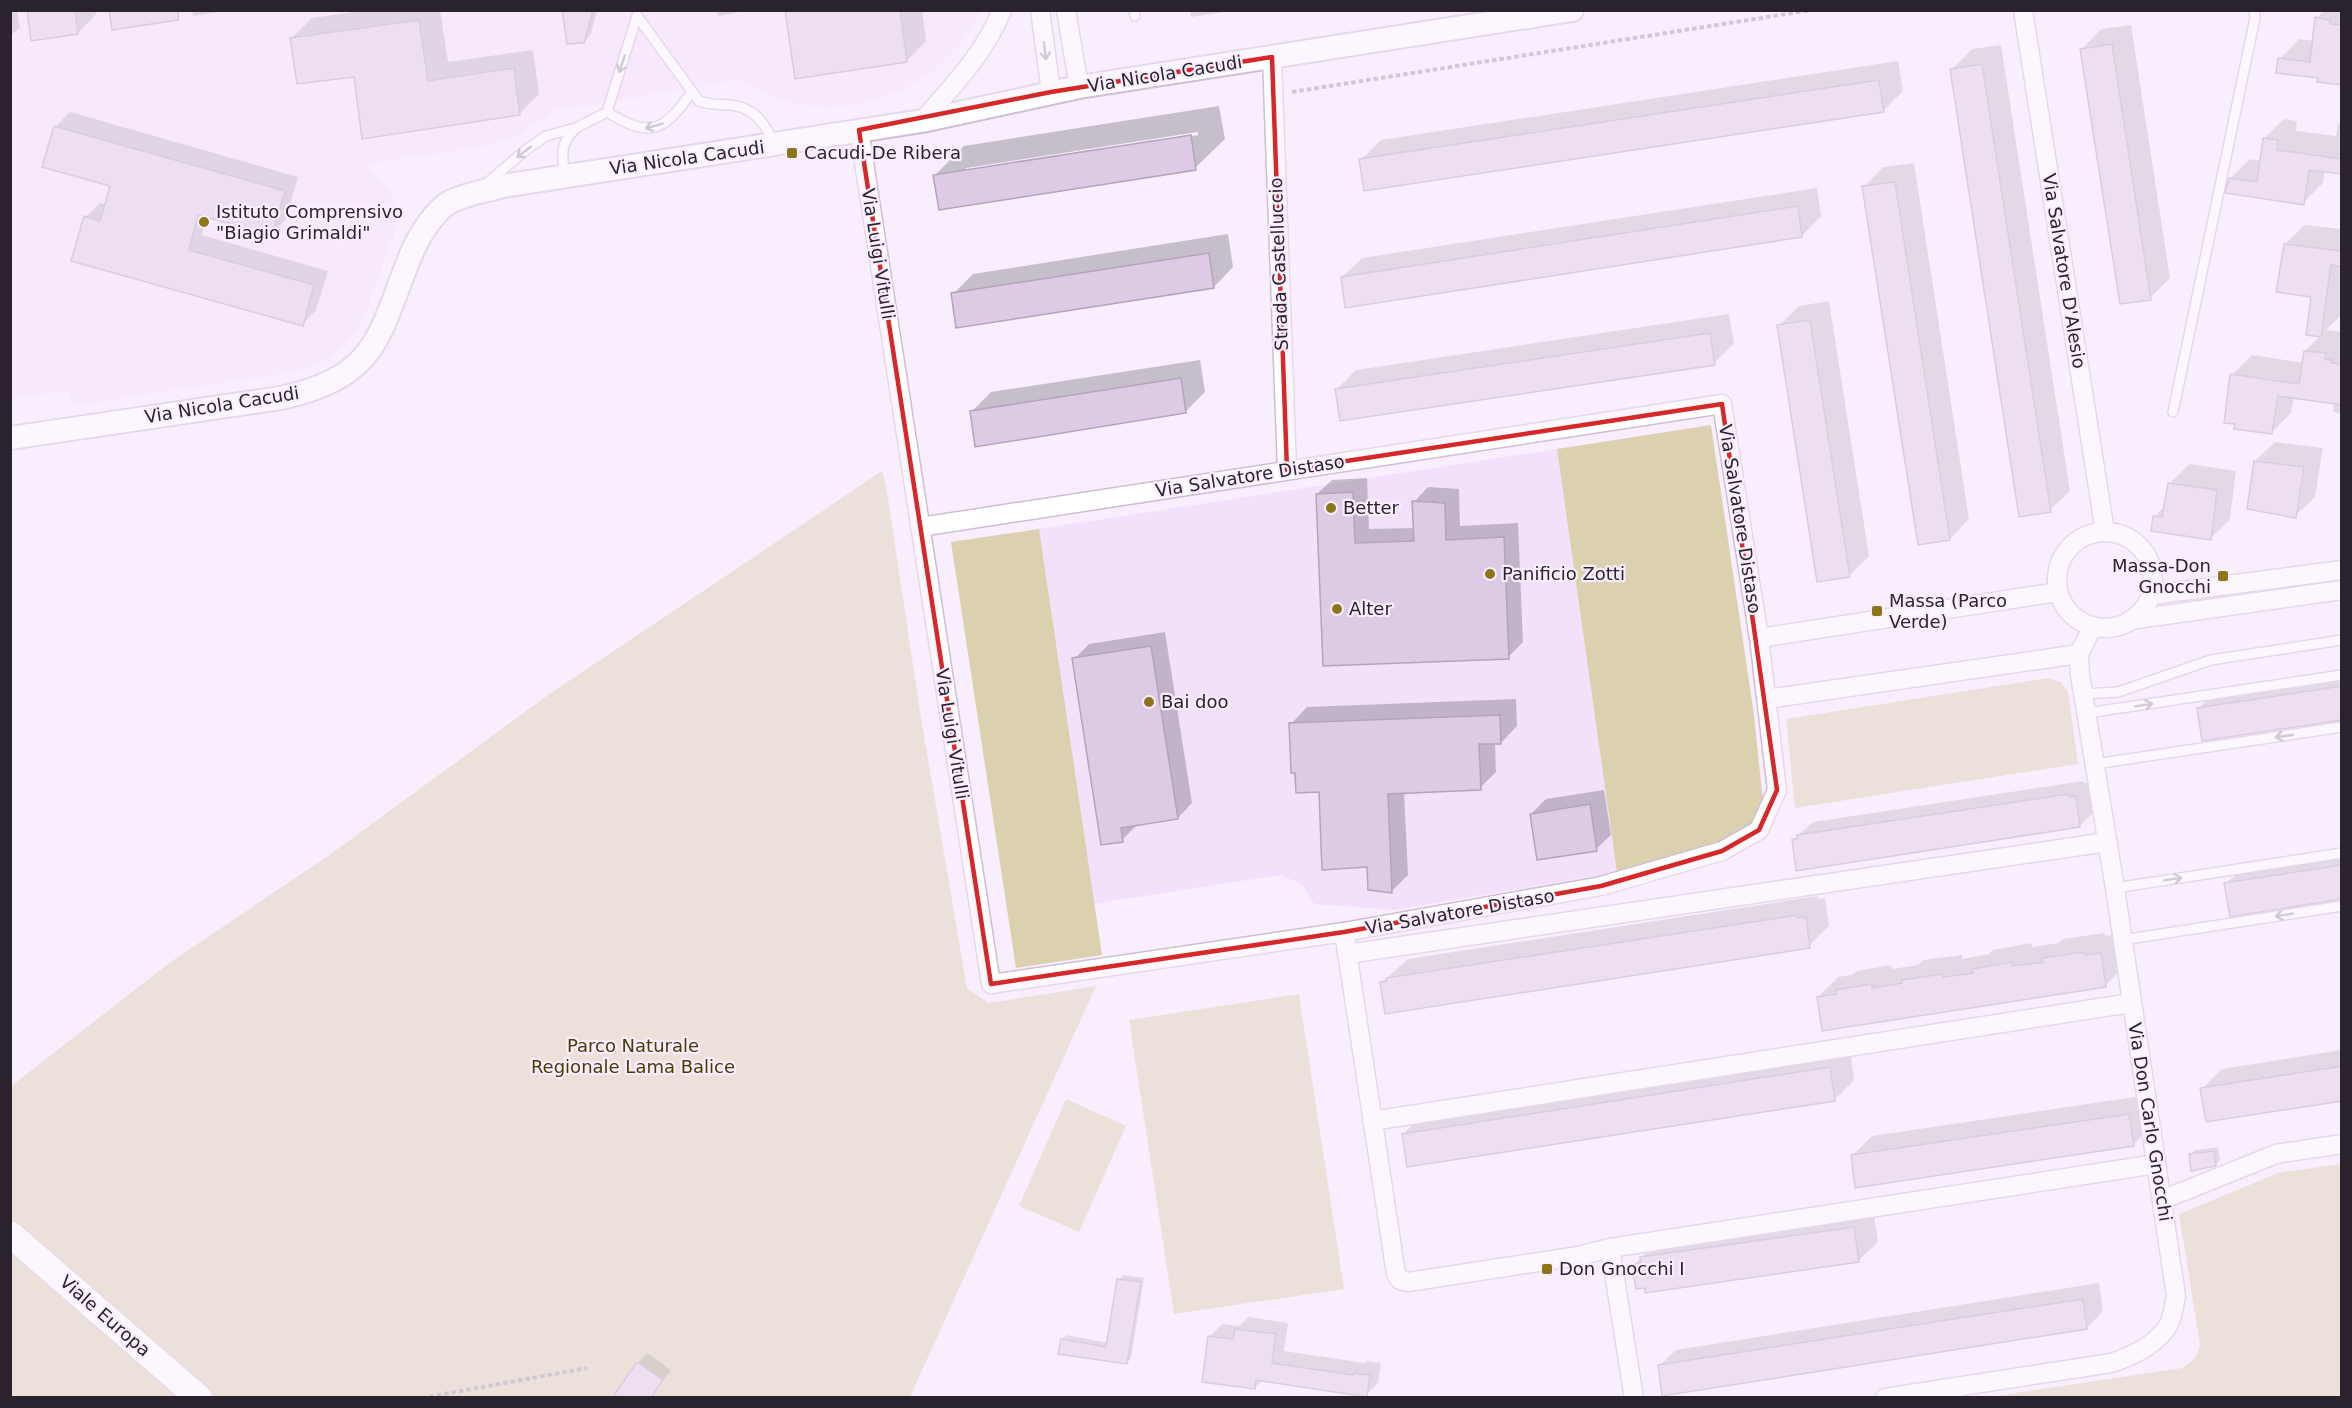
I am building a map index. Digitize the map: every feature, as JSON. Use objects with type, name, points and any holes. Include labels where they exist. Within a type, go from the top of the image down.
[{"type":"main road","name":"Viale Europa","points":[[10,1234],[200,1398]]},
{"type":"street","points":[[922,121],[965,73],[996,27],[1002,10]]},
{"type":"street","points":[[1040,10],[1051,92]]},
{"type":"street","points":[[1066,10],[1079,87]]},
{"type":"street","name":"Via Nicola Cacudi","points":[[10,438],[281,398],[325,386],[346,374],[364,359],[379,337],[420,232],[449,202],[503,186],[922,121],[1079,87],[1572,10]]},
{"type":"street","name":"Via Salvatore D'Alesio","points":[[2023,10],[2105,532]]},
{"type":"street","name":"Strada Castelluccio","points":[[1272,57],[1287,470]]},
{"type":"street","name":"Via Luigi Vitulli","points":[[859,130],[991,984],[1344,932]]},
{"type":"street","name":"Via Salvatore Distaso","points":[[920,527],[1722,404],[1759,638],[1777,790],[1759,830],[1722,851],[1601,886],[1344,932]]},
{"type":"street","points":[[2105,532],[2120,534],[2133,541],[2144,552],[2151,565],[2153,580],[2151,595],[2139,614],[2118,626],[2105,628],[2078,620],[2067,609],[2058,592],[2059,566],[2065,552],[2076,541],[2090,534],[2105,532]]},
{"type":"street","points":[[2151,595],[2342,570]]},
{"type":"street","points":[[2130,620],[2342,591]]},
{"type":"street","points":[[1759,638],[2058,592]]},
{"type":"street","points":[[1767,699],[2079,654],[2092,626]]},
{"type":"street","name":"Via Don Carlo Gnocchi","points":[[1885,1398],[2111,1363],[2129,1357],[2156,1341],[2170,1323],[2176,1296],[2115,888],[2083,694],[2079,654]]},
{"type":"street","points":[[1347,954],[2107,842]]},
{"type":"street","points":[[1344,932],[1396,1274],[1401,1280],[1408,1282],[1578,1256],[1610,1248],[2156,1164]]},
{"type":"street","points":[[1372,1121],[2131,1003]]},
{"type":"street","points":[[2162,1200],[2276,1154],[2342,1144]]},
{"type":"street","points":[[1610,1248],[1634,1398]]},
{"type":"lane","points":[[2173,412],[2255,18],[2254,10]]},
{"type":"lane","points":[[475,194],[527,149],[546,136],[576,128],[607,112],[637,16],[699,101],[709,105],[731,105],[751,112],[766,125],[775,144]]},
{"type":"lane","points":[[607,112],[625,124],[642,129],[655,128],[666,122],[691,93]]},
{"type":"lane","points":[[565,176],[561,152],[566,138],[576,128]]},
{"type":"lane","points":[[2083,694],[2118,692],[2211,660],[2342,640]]},
{"type":"lane","points":[[2086,713],[2342,675]]},
{"type":"lane","points":[[2095,764],[2342,727]]},
{"type":"lane","points":[[2115,888],[2342,854]]},
{"type":"lane","points":[[2122,939],[2342,906]]},
{"type":"path","points":[[1761,10],[1762,18]]},
{"type":"path","points":[[1273,94],[1812,10]]},
{"type":"path","points":[[422,1398],[586,1368]]},
{"type":"highlighted area","points":[[1272,57],[1287,470],[1722,404],[1777,790],[1759,830],[1722,851],[1601,886],[1344,932],[991,984],[859,130],[1051,92]]},
{"type":"shaded area","points":[[11,11],[982,11],[962,43],[932,73],[899,92],[866,103],[831,107],[797,104],[767,95],[739,80],[554,111],[521,134],[503,141],[478,148],[367,164],[365,167],[391,190],[398,215],[396,230],[362,322],[345,346],[315,365],[295,372],[71,406],[69,390],[11,399]]},
{"type":"shaded area","points":[[1557,449],[1617,872],[1394,910],[1314,904],[1302,884],[1280,875],[1093,904],[1039,529]]},
{"type":"green space","points":[[1711,425],[1754,715],[1763,802],[1752,824],[1726,840],[1617,872],[1557,449]]},
{"type":"green space","name":"Parco Naturale Regionale Lama Balice","points":[[882,471],[967,988],[989,1003],[1096,986],[910,1397],[11,1398],[11,1086],[172,961],[328,856],[548,695]]},
{"type":"green space","points":[[1039,529],[1102,955],[1016,968],[951,542]]},
{"type":"green space","points":[[2048,678],[2060,682],[2068,692],[2078,764],[1795,808],[1786,719]]},
{"type":"green space","points":[[1299,994],[1344,1289],[1174,1314],[1129,1020]]},
{"type":"green space","points":[[1066,1099],[1126,1126],[1079,1232],[1019,1206]]},
{"type":"green space","points":[[2341,1164],[2341,1397],[1989,1397],[2186,1366],[2194,1359],[2200,1345],[2179,1214],[2278,1173]]},
{"type":"building","points":[[27,10],[75,10],[78,34],[31,41]]},
{"type":"building","points":[[109,10],[178,10],[178,20],[112,30]]},
{"type":"building","points":[[562,10],[593,10],[584,43],[567,44]]},
{"type":"building","points":[[785,10],[900,10],[907,62],[795,79]]},
{"type":"building","points":[[2315,17],[2330,20],[2330,24],[2342,25],[2342,85],[2317,82],[2318,78],[2276,73],[2278,58],[2310,62]]},
{"type":"building","points":[[419,20],[428,81],[514,68],[520,115],[362,139],[354,77],[297,84],[290,38]]},
{"type":"building","points":[[2112,44],[2151,300],[2120,304],[2080,49]]},
{"type":"building","points":[[1982,64],[2051,512],[2019,517],[1950,69]]},
{"type":"building","points":[[1879,80],[1884,112],[1364,191],[1359,159]]},
{"type":"building","points":[[54,126],[285,191],[272,235],[198,215],[189,250],[314,285],[303,326],[71,261],[84,216],[100,221],[110,186],[42,167]]},
{"type":"building","points":[[1191,135],[1196,170],[939,210],[933,175]]},
{"type":"building","points":[[2263,138],[2278,140],[2277,150],[2342,159],[2342,174],[2309,170],[2304,205],[2225,193],[2229,178],[2257,182]]},
{"type":"building","points":[[1895,182],[1950,540],[1918,545],[1862,186]]},
{"type":"building","points":[[1798,206],[1802,237],[1345,308],[1341,277]]},
{"type":"building","points":[[2284,244],[2342,251],[2342,267],[2331,265],[2321,337],[2306,335],[2311,297],[2276,292]]},
{"type":"building","points":[[1209,253],[1214,288],[956,328],[951,293]]},
{"type":"building","points":[[1810,320],[1850,577],[1817,582],[1777,325]]},
{"type":"building","points":[[1710,333],[1715,365],[1340,421],[1335,389]]},
{"type":"building","points":[[2304,351],[2326,353],[2325,359],[2332,360],[2331,363],[2342,364],[2342,405],[2278,396],[2272,434],[2234,429],[2235,424],[2224,423],[2230,374],[2299,384]]},
{"type":"building","points":[[1181,378],[1186,413],[975,447],[970,411]]},
{"type":"building","points":[[2254,461],[2304,467],[2296,518],[2247,509]]},
{"type":"building","points":[[2168,483],[2217,490],[2211,540],[2151,531],[2153,516],[2162,517]]},
{"type":"building","points":[[1353,492],[1355,543],[1414,541],[1412,501],[1445,503],[1446,540],[1504,537],[1509,659],[1323,666],[1316,494]]},
{"type":"building","points":[[1151,646],[1178,819],[1121,828],[1123,842],[1101,845],[1072,658]]},
{"type":"building","points":[[2342,686],[2342,720],[2202,741],[2197,708]]},
{"type":"building","points":[[1500,715],[1501,744],[1479,744],[1481,790],[1388,794],[1392,893],[1368,890],[1367,867],[1322,870],[1319,792],[1296,793],[1295,773],[1291,773],[1289,723]]},
{"type":"building","points":[[2069,794],[2070,797],[2076,796],[2080,827],[1796,871],[1792,839],[1797,839],[1797,835]]},
{"type":"building","points":[[1590,804],[1597,851],[1537,860],[1530,814]]},
{"type":"building","points":[[2342,865],[2342,899],[2230,917],[2224,883]]},
{"type":"building","points":[[1798,915],[1798,918],[1806,917],[1810,948],[1385,1014],[1380,982],[1387,981],[1386,978]]},
{"type":"building","points":[[2084,952],[2085,955],[2101,953],[2106,987],[1822,1031],[1817,997],[1836,994],[1836,990],[1872,984],[1872,988],[1902,983],[1902,980],[1942,974],[1943,977],[1973,973],[1972,969],[2012,962],[2013,966],[2043,962],[2042,958]]},
{"type":"building","points":[[2342,1066],[2342,1101],[2206,1122],[2200,1088]]},
{"type":"building","points":[[1830,1067],[1835,1101],[1407,1167],[1402,1134]]},
{"type":"building","points":[[2129,1114],[2134,1146],[1855,1188],[1851,1155]]},
{"type":"building","points":[[2214,1151],[2216,1166],[2191,1171],[2189,1154]]},
{"type":"building","points":[[1854,1227],[1859,1262],[1645,1293],[1645,1288],[1636,1289],[1632,1265],[1641,1263],[1640,1257]]},
{"type":"building","points":[[1117,1279],[1141,1282],[1127,1364],[1058,1354],[1061,1339],[1106,1347]]},
{"type":"building","points":[[2083,1299],[2087,1329],[1662,1396],[1658,1365]]},
{"type":"building","points":[[1235,1329],[1276,1334],[1272,1363],[1353,1375],[1354,1373],[1370,1375],[1367,1397],[1256,1380],[1255,1389],[1202,1382],[1208,1336],[1233,1339]]},
{"type":"building","points":[[637,1362],[663,1380],[651,1398],[612,1398]]},
{"type":"place","name":"Cacudi-De Ribera","points":[[792,153]]},
{"type":"place","name":"Istituto Comprensivo \"Biagio Grimaldi\"","points":[[204,222]]},
{"type":"place","name":"Better","points":[[1331,508]]},
{"type":"place","name":"Panificio Zotti","points":[[1490,574]]},
{"type":"place","name":"Massa-Don Gnocchi","points":[[2223,576]]},
{"type":"place","name":"Alter","points":[[1337,609]]},
{"type":"place","name":"Massa (Parco Verde)","points":[[1877,611]]},
{"type":"place","name":"Bai doo","points":[[1149,702]]},
{"type":"place","name":"Don Gnocchi I","points":[[1547,1269]]}]
